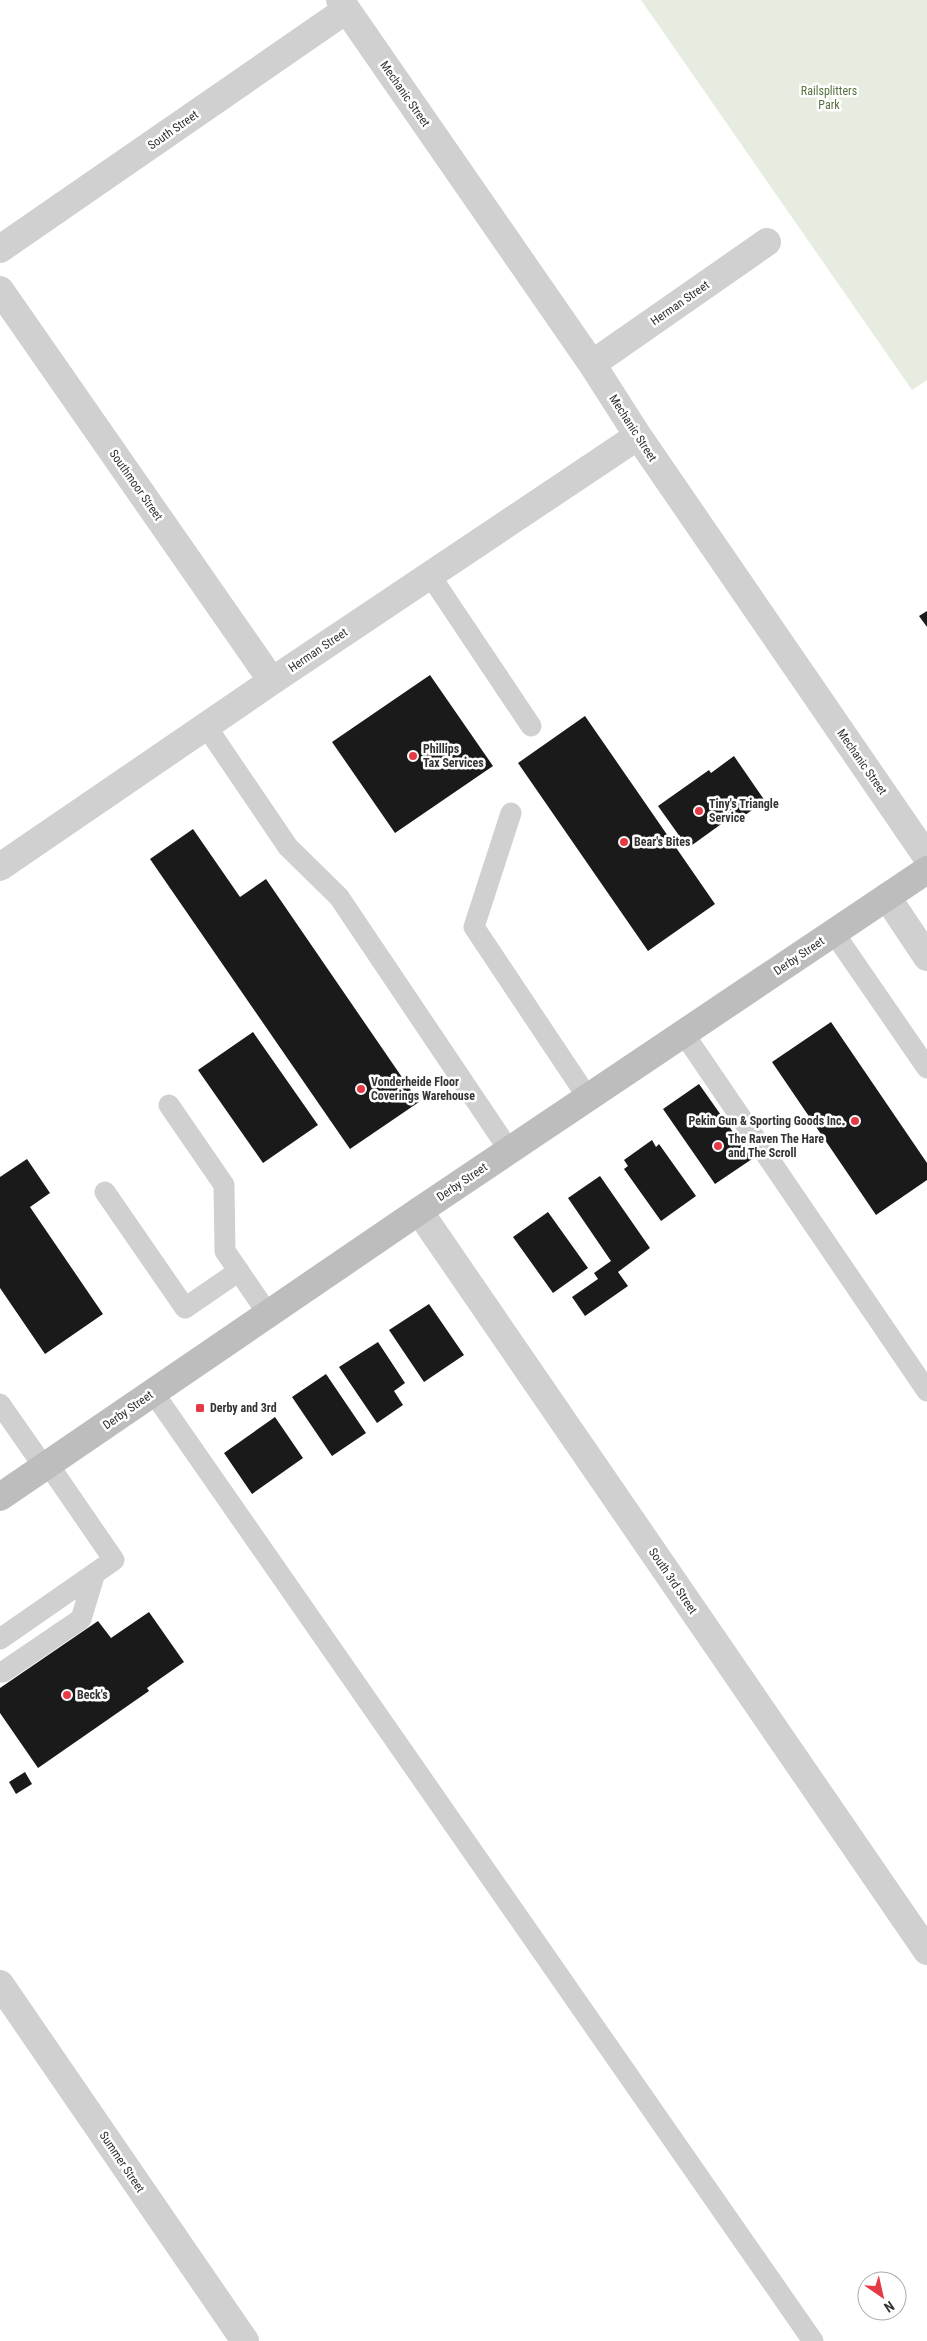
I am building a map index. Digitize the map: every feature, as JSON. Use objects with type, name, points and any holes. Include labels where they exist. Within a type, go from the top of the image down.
[{"type":"main road","name":"Derby Street","points":[[0,1497],[419,1211],[927,870]]},
{"type":"street","name":"South Street","points":[[0,249],[343,5]]},
{"type":"street","name":"Mechanic Street","points":[[343,5],[592,364],[638,436],[927,856]]},
{"type":"street","name":"Herman Street","points":[[592,364],[768,242]]},
{"type":"street","name":"Southmoor Street","points":[[0,290],[272,680]]},
{"type":"street","name":"Herman Street","points":[[0,867],[272,680],[638,436]]},
{"type":"street","points":[[886,898],[927,957]]},
{"type":"street","name":"South 3rd Street","points":[[419,1211],[927,1951]]},
{"type":"street","name":"Summer Street","points":[[0,1984],[245,2341]]},
{"type":"lane","points":[[430,575],[531,726]]},
{"type":"lane","points":[[206,726],[288,847],[339,897],[510,1150]]},
{"type":"lane","points":[[511,814],[474,927],[588,1098]]},
{"type":"lane","points":[[834,933],[927,1068]]},
{"type":"lane","points":[[684,1034],[927,1391]]},
{"type":"lane","points":[[169,1105],[224,1185],[225,1250],[268,1314]]},
{"type":"lane","points":[[105,1192],[185,1308],[239,1271]]},
{"type":"lane","points":[[153,1392],[813,2341]]},
{"type":"lane","points":[[0,1404],[114,1560],[0,1639]]},
{"type":"lane","points":[[0,1672],[3,1672],[81,1619],[95,1573]]},
{"type":"green space","name":"Railsplitters Park","points":[[641,0],[927,0],[927,380],[912,390]]},
{"type":"building","points":[[927,611],[927,627],[919,616]]},
{"type":"building","points":[[430,675],[493,766],[395,833],[332,742]]},
{"type":"building","points":[[585,716],[715,904],[648,951],[518,763]]},
{"type":"building","points":[[734,756],[765,801],[735,822],[731,817],[688,848],[658,806],[709,770],[711,773]]},
{"type":"building","points":[[193,829],[240,897],[266,879],[419,1102],[350,1149],[150,859]]},
{"type":"building","points":[[831,1022],[927,1163],[927,1180],[876,1215],[772,1062]]},
{"type":"building","points":[[253,1032],[318,1125],[263,1163],[198,1070]]},
{"type":"building","points":[[699,1084],[752,1159],[715,1184],[663,1109]]},
{"type":"building","points":[[652,1140],[656,1147],[659,1144],[696,1196],[661,1221],[624,1169],[628,1166],[624,1160]]},
{"type":"building","points":[[27,1159],[50,1193],[30,1207],[103,1314],[45,1354],[0,1288],[0,1177]]},
{"type":"building","points":[[600,1176],[650,1248],[618,1272],[628,1286],[585,1316],[572,1297],[598,1279],[594,1273],[611,1261],[568,1198]]},
{"type":"building","points":[[548,1212],[588,1268],[553,1293],[513,1237]]},
{"type":"building","points":[[429,1304],[464,1355],[424,1382],[389,1330]]},
{"type":"building","points":[[378,1342],[405,1383],[394,1391],[403,1405],[377,1423],[339,1367]]},
{"type":"building","points":[[326,1374],[366,1433],[332,1456],[292,1397]]},
{"type":"building","points":[[275,1417],[303,1458],[252,1494],[224,1453]]},
{"type":"building","points":[[149,1612],[184,1662],[147,1688],[149,1691],[38,1768],[0,1713],[0,1688],[98,1621],[111,1638]]},
{"type":"building","points":[[25,1772],[32,1784],[16,1794],[9,1782]]},
{"type":"place","name":"Phillips Tax Services","points":[[413,756]]},
{"type":"place","name":"Tiny's Triangle Service","points":[[699,811]]},
{"type":"place","name":"Bear's Bites","points":[[624,842]]},
{"type":"place","name":"Vonderheide Floor Coverings Warehouse","points":[[361,1089]]},
{"type":"place","name":"Pekin Gun & Sporting Goods Inc.","points":[[855,1121]]},
{"type":"place","name":"The Raven The Hare and The Scroll","points":[[718,1146]]},
{"type":"place","name":"Derby and 3rd","points":[[200,1408]]},
{"type":"place","name":"Beck's","points":[[67,1695]]}]
